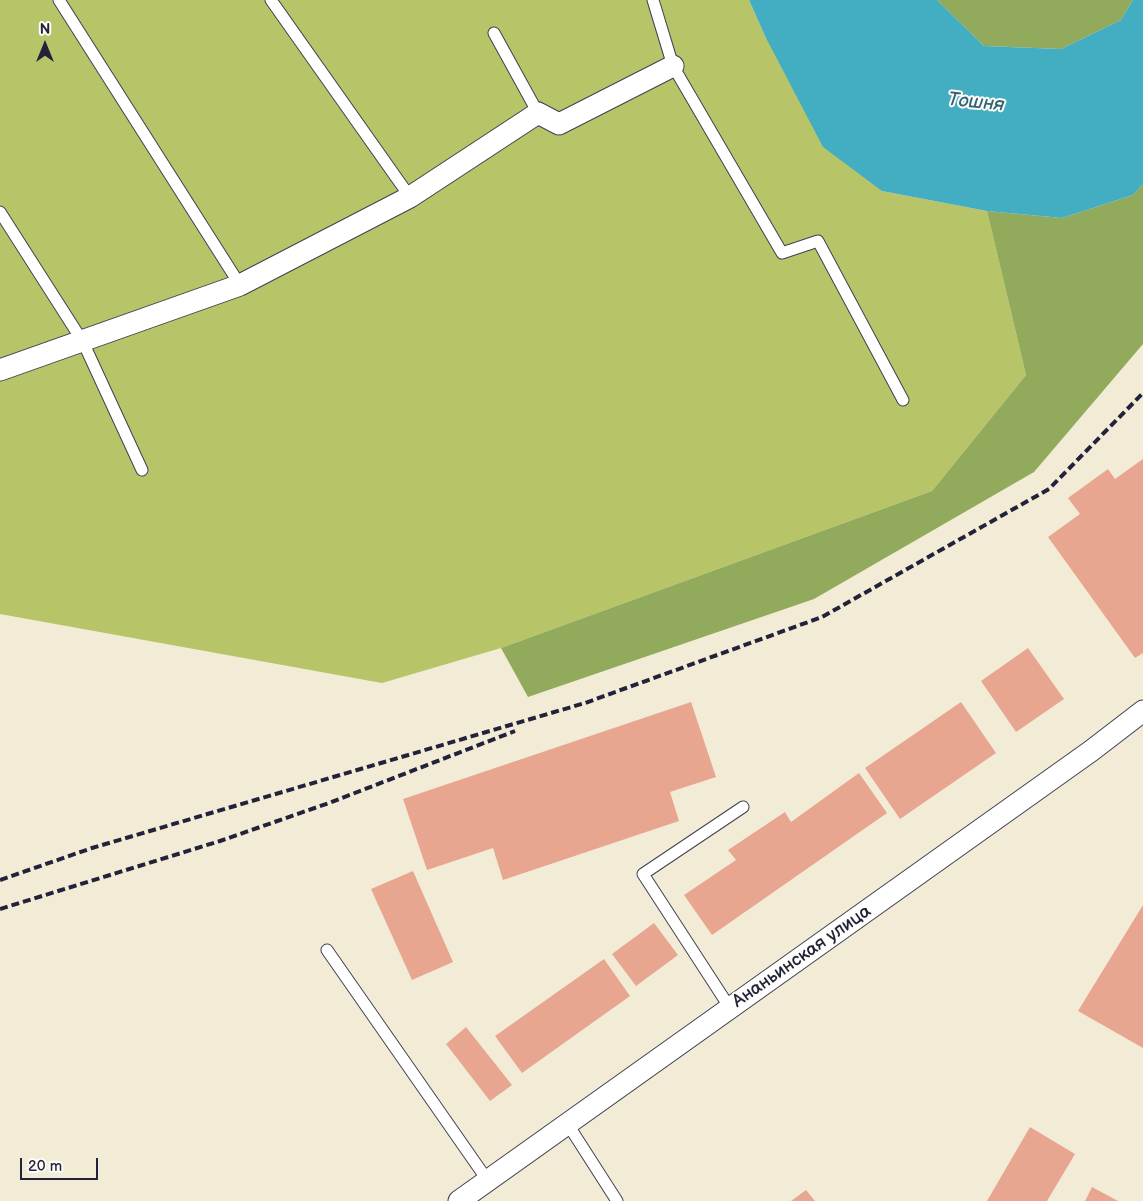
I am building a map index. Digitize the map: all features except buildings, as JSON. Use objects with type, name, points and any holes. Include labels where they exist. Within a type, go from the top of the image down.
[{"type":"street","points":[[0,370],[240,285],[410,197],[538,113],[559,124],[673,66]]},
{"type":"street","name":"Ананьинская улица","points":[[459,1201],[1091,751],[1143,711]]},
{"type":"lane","points":[[59,0],[240,285]]},
{"type":"lane","points":[[271,0],[410,197]]},
{"type":"lane","points":[[652,0],[673,66],[782,253],[818,241],[903,400]]},
{"type":"lane","points":[[494,33],[538,113]]},
{"type":"lane","points":[[0,212],[83,342],[142,470]]},
{"type":"lane","points":[[730,1008],[643,874],[743,807]]},
{"type":"lane","points":[[327,950],[488,1181]]},
{"type":"lane","points":[[567,1124],[617,1201]]},
{"type":"green space","points":[[0,0],[749,0],[765,36],[882,191],[987,211],[1026,375],[932,491],[501,648],[382,683],[0,614]]},
{"type":"green space","points":[[937,0],[1133,0],[1121,20],[1061,49],[984,46]]},
{"type":"green space","points":[[1143,184],[1143,344],[1034,472],[814,599],[528,697],[501,648],[932,491],[1026,375],[987,211],[1062,218],[1133,195]]},
{"type":"water","name":"Тошня","points":[[749,0],[937,0],[984,46],[1061,49],[1121,20],[1133,0],[1143,0],[1143,184],[1133,195],[1062,218],[987,211],[882,191],[823,147],[765,36]]},
{"type":"railway","points":[[0,880],[92,848],[585,703],[822,617],[1049,489],[1143,393]]},
{"type":"railway","points":[[0,909],[220,841],[329,803],[515,731]]}]
